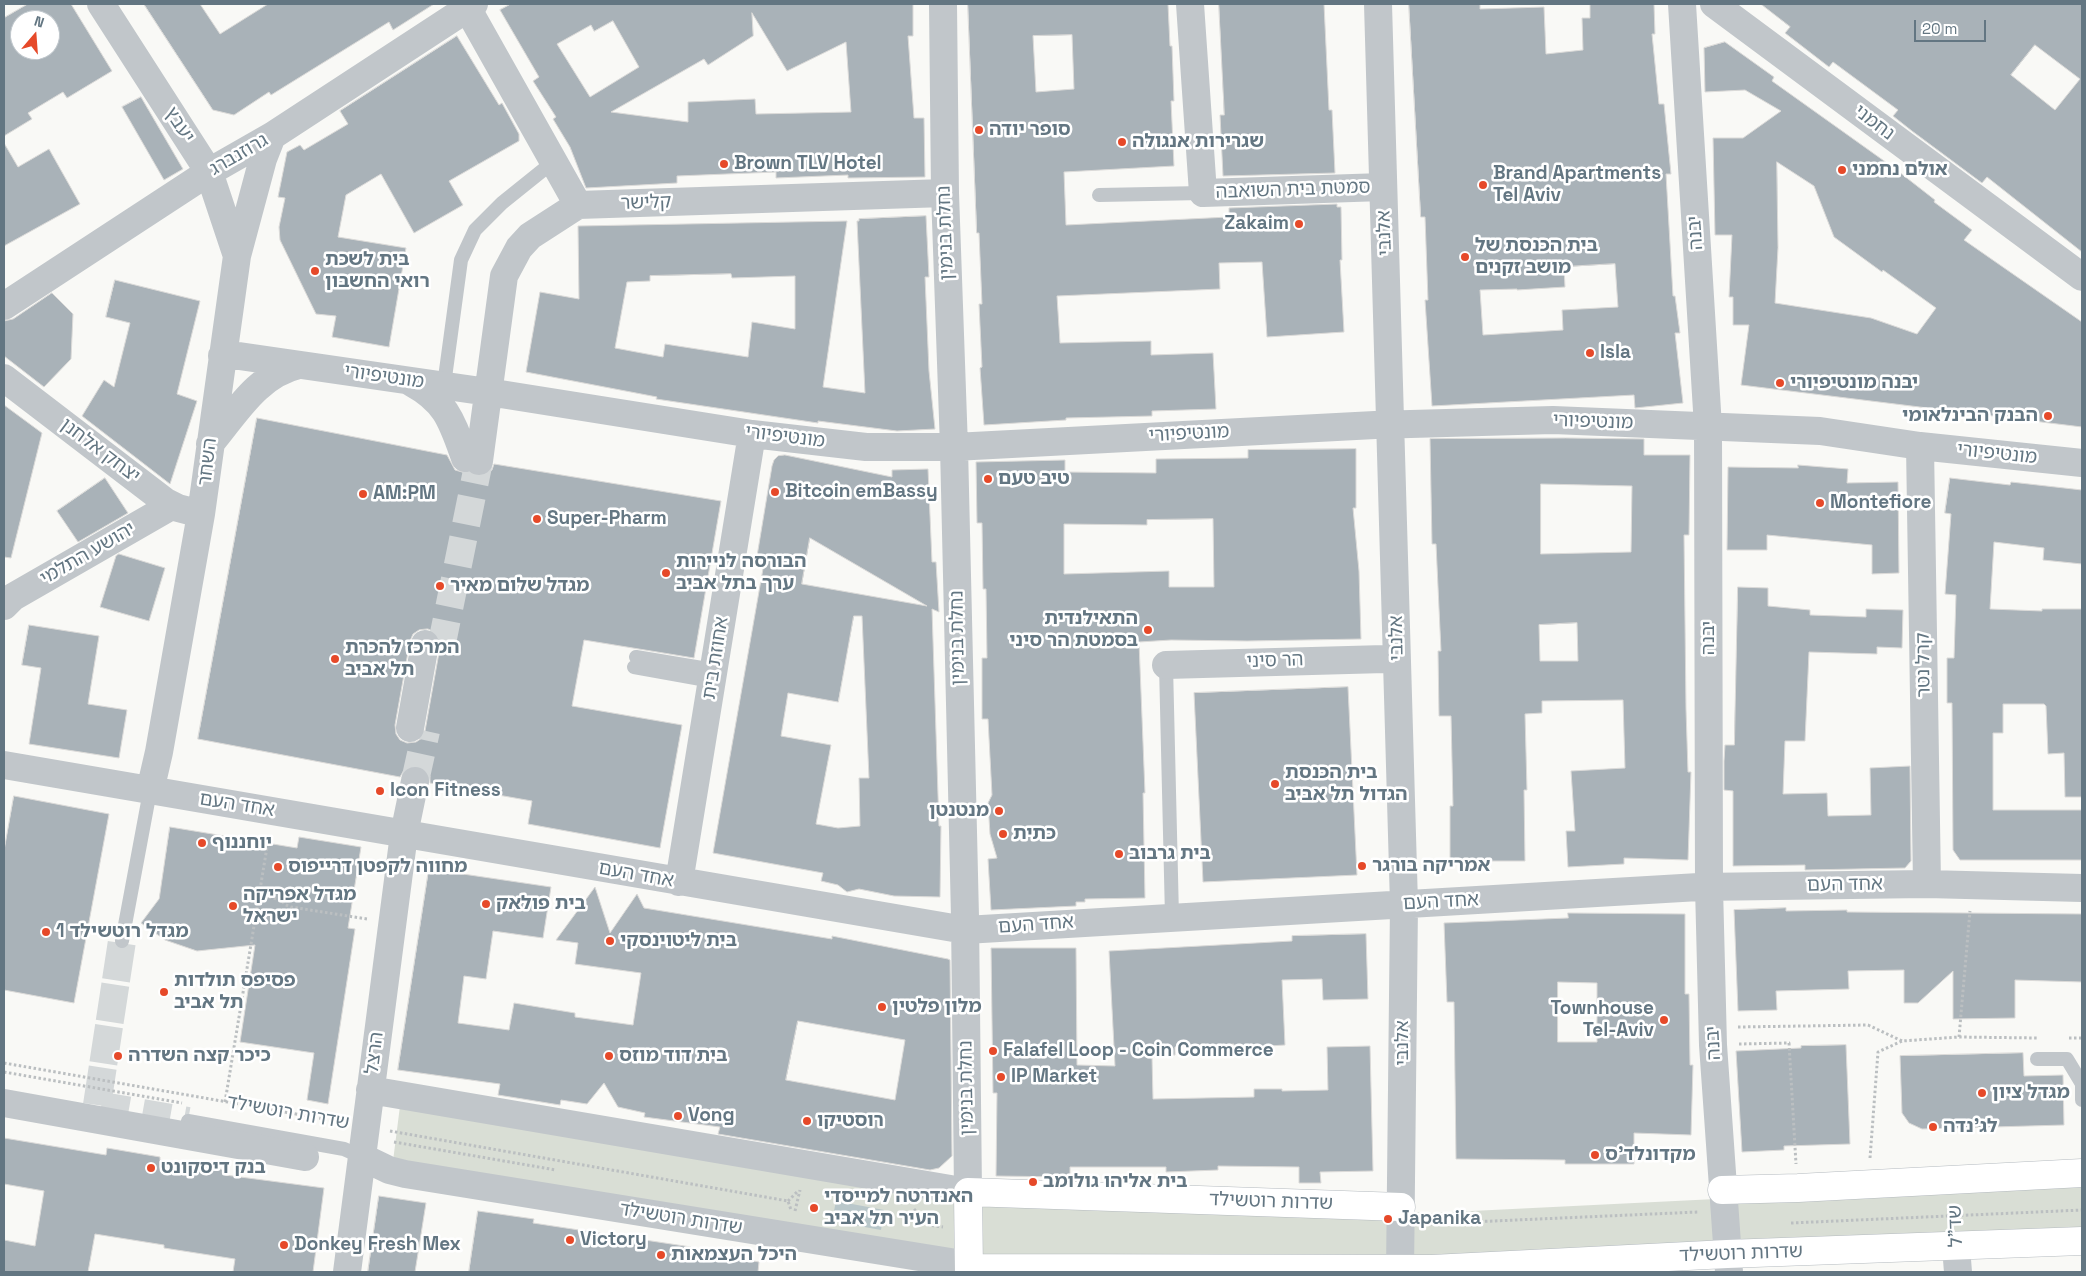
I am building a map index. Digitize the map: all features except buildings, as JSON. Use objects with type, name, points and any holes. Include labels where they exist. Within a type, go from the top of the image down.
[{"type":"street","name":"יעבץ","points":[[101,4],[209,172],[237,256]]},
{"type":"street","name":"נחלת בנימין","points":[[943,4],[945,194],[954,447],[965,930],[969,1269]]},
{"type":"street","name":"סמטת בית השואבה","points":[[1190,4],[1203,192],[1383,186]]},
{"type":"street","name":"אלנבי","points":[[1378,4],[1404,904],[1400,1271]]},
{"type":"street","name":"יבנה","points":[[1682,4],[1708,427],[1709,887],[1713,1036],[1728,1263]]},
{"type":"street","name":"נחמני","points":[[1714,4],[2082,277]]},
{"type":"street","name":"גרוזנברג","points":[[4,306],[209,172],[272,136],[469,5]]},
{"type":"street","points":[[408,380],[427,391],[441,404],[472,460],[488,392],[501,292],[510,262],[518,248],[530,236],[578,205],[469,5]]},
{"type":"street","name":"השחר","points":[[150,791],[159,752],[201,514],[210,444],[228,354],[237,256],[263,159],[272,136]]},
{"type":"street","name":"קלישר","points":[[578,205],[945,194]]},
{"type":"street","name":"מונטיפיורי","points":[[228,354],[444,385],[752,434],[866,447],[954,447],[1271,422],[1391,424],[1553,420],[1820,432],[1920,446],[2082,463]]},
{"type":"street","name":"מונטיפיורי","points":[[210,444],[258,386],[285,368],[299,365]]},
{"type":"street","name":"יצחק אלחנן","points":[[4,378],[174,506],[201,514]]},
{"type":"street","name":"אחוזת בית","points":[[680,882],[752,434]]},
{"type":"street","name":"קרל נטר","points":[[1920,446],[1927,884]]},
{"type":"street","name":"יהושע התלמי","points":[[7,598],[174,506]]},
{"type":"street","points":[[418,730],[433,646]]},
{"type":"street","name":"הר סיני","points":[[1166,665],[1385,659]]},
{"type":"street","name":"אחד העם","points":[[4,765],[965,930],[1709,887],[1927,884],[2082,888]]},
{"type":"street","name":"הרצל","points":[[347,1272],[404,834],[400,812],[409,779]]},
{"type":"street","name":"שדרות רוטשילד","points":[[370,1090],[968,1192],[1402,1206]]},
{"type":"street","points":[[4,1103],[305,1157]]},
{"type":"street","name":"שדרות רוטשילד","points":[[364,1140],[389,1170],[405,1174],[969,1269],[1400,1271],[1957,1259],[2082,1241]]},
{"type":"street","points":[[1722,1190],[1798,1188],[2082,1173]]},
{"type":"lane","points":[[444,385],[461,260],[474,230],[502,202],[554,162]]},
{"type":"lane","name":"סמטת בית השואבה","points":[[1099,195],[1203,192]]},
{"type":"lane","points":[[635,662],[713,675]]},
{"type":"lane","points":[[1166,665],[1172,917]]},
{"type":"lane","points":[[122,940],[150,791]]},
{"type":"lane","points":[[2037,1059],[2067,1059],[2082,1084],[2082,1100]]},
{"type":"lane","points":[[188,1121],[344,1149],[364,1140]]},
{"type":"path","points":[[224,1102],[270,833]]},
{"type":"path","points":[[1959,1037],[1973,885]]},
{"type":"path","points":[[259,895],[282,900],[284,904],[291,907],[392,923]]},
{"type":"path","points":[[1713,1036],[1868,1025],[1902,1041]]},
{"type":"path","points":[[1713,1036],[1789,1043],[1798,1188]]},
{"type":"path","points":[[1868,1184],[1878,1052],[1902,1041],[1959,1037],[2042,1038]]},
{"type":"path","name":"שדרות רוטשילד","points":[[4,1063],[224,1102],[364,1140],[788,1201]]},
{"type":"path","points":[[4,1072],[187,1104]]},
{"type":"path","points":[[364,1140],[563,1171]]},
{"type":"path","name":"שד\"ל","points":[[1953,1179],[1957,1259]]},
{"type":"path","points":[[800,1190],[793,1213],[788,1201],[800,1190]]},
{"type":"path","points":[[928,1225],[944,1228]]},
{"type":"shaded area","points":[[400,1106],[767,1165],[1431,1213],[2082,1181],[2082,1227],[1417,1265],[985,1257],[393,1161]]},
{"type":"shaded area","points":[[836,1201],[884,1210],[881,1230],[832,1221]]},
{"type":"tunnel","points":[[441,648],[479,461]]},
{"type":"tunnel","points":[[415,781],[426,731]]},
{"type":"tunnel","points":[[97,1105],[122,941],[97,1105],[188,1121]]},
{"type":"place","name":"סופר יודה","points":[[979,130]]},
{"type":"place","name":"שגרירות אנגולה","points":[[1122,142]]},
{"type":"place","name":"Brown TLV Hotel","points":[[724,164]]},
{"type":"place","name":"אולם נחמני","points":[[1842,170]]},
{"type":"place","name":"Brand Apartments Tel Aviv","points":[[1483,185]]},
{"type":"place","name":"Zakaim","points":[[1299,224]]},
{"type":"place","name":"בית הכנסת של מושב זקנים","points":[[1465,257]]},
{"type":"place","name":"בית לשכת רואי החשבון","points":[[315,271]]},
{"type":"place","name":"Isla","points":[[1590,353]]},
{"type":"place","name":"יבנה מונטיפיורי","points":[[1780,383]]},
{"type":"place","name":"הבנק הבינלאומי","points":[[2048,416]]},
{"type":"place","name":"טיב טעם","points":[[988,479]]},
{"type":"place","name":"Bitcoin emBassy","points":[[775,492]]},
{"type":"place","name":"AM:PM","points":[[363,494]]},
{"type":"place","name":"Montefiore","points":[[1820,503]]},
{"type":"place","name":"Super-Pharm","points":[[537,519]]},
{"type":"place","name":"הבורסה לניירות ערך בתל אביב","points":[[666,573]]},
{"type":"place","name":"מגדל שלום מאיר","points":[[440,586]]},
{"type":"place","name":"התאילנדית בסמטת הר סיני","points":[[1148,630]]},
{"type":"place","name":"המרכז להכרת תל אביב","points":[[335,659]]},
{"type":"place","name":"בית הכנסת הגדול תל אביב","points":[[1275,784]]},
{"type":"place","name":"Icon Fitness","points":[[380,791]]},
{"type":"place","name":"מנטנטן","points":[[999,811]]},
{"type":"place","name":"כתית","points":[[1003,834]]},
{"type":"place","name":"יוחננוף","points":[[202,843]]},
{"type":"place","name":"בית גרבוב","points":[[1119,854]]},
{"type":"place","name":"אמריקה בורגר","points":[[1362,866]]},
{"type":"place","name":"מחווה לקפטן דרייפוס","points":[[278,867]]},
{"type":"place","name":"בית פולאק","points":[[486,904]]},
{"type":"place","name":"מגדל אפריקה ישראל","points":[[233,906]]},
{"type":"place","name":"מגדל רוטשילד 1","points":[[46,932]]},
{"type":"place","name":"בית ליטוינסקי","points":[[610,941]]},
{"type":"place","name":"פסיפס תולדות תל אביב","points":[[164,992]]},
{"type":"place","name":"מלון פלטין","points":[[882,1007]]},
{"type":"place","name":"Townhouse Tel-Aviv","points":[[1664,1020]]},
{"type":"place","name":"Falafel Loop - Coin Commerce","points":[[993,1051]]},
{"type":"place","name":"כיכר קצה השדרה","points":[[118,1056]]},
{"type":"place","name":"בית דוד מוזס","points":[[609,1056]]},
{"type":"place","name":"IP Market","points":[[1001,1077]]},
{"type":"place","name":"מגדל ציון","points":[[1982,1093]]},
{"type":"place","name":"Vong","points":[[678,1116]]},
{"type":"place","name":"רוסטיקו","points":[[807,1121]]},
{"type":"place","name":"לג'נדה","points":[[1933,1127]]},
{"type":"place","name":"מקדונלד'ס","points":[[1595,1155]]},
{"type":"place","name":"בנק דיסקונט","points":[[151,1168]]},
{"type":"place","name":"בית אליהו גולומב","points":[[1033,1182]]},
{"type":"place","name":"האנדרטה למייסדי העיר תל אביב","points":[[814,1208]]},
{"type":"place","name":"Japanika","points":[[1388,1219]]},
{"type":"place","name":"Victory","points":[[570,1240]]},
{"type":"place","name":"Donkey Fresh Mex","points":[[284,1245]]},
{"type":"place","name":"היכל העצמאות","points":[[661,1255]]}]
